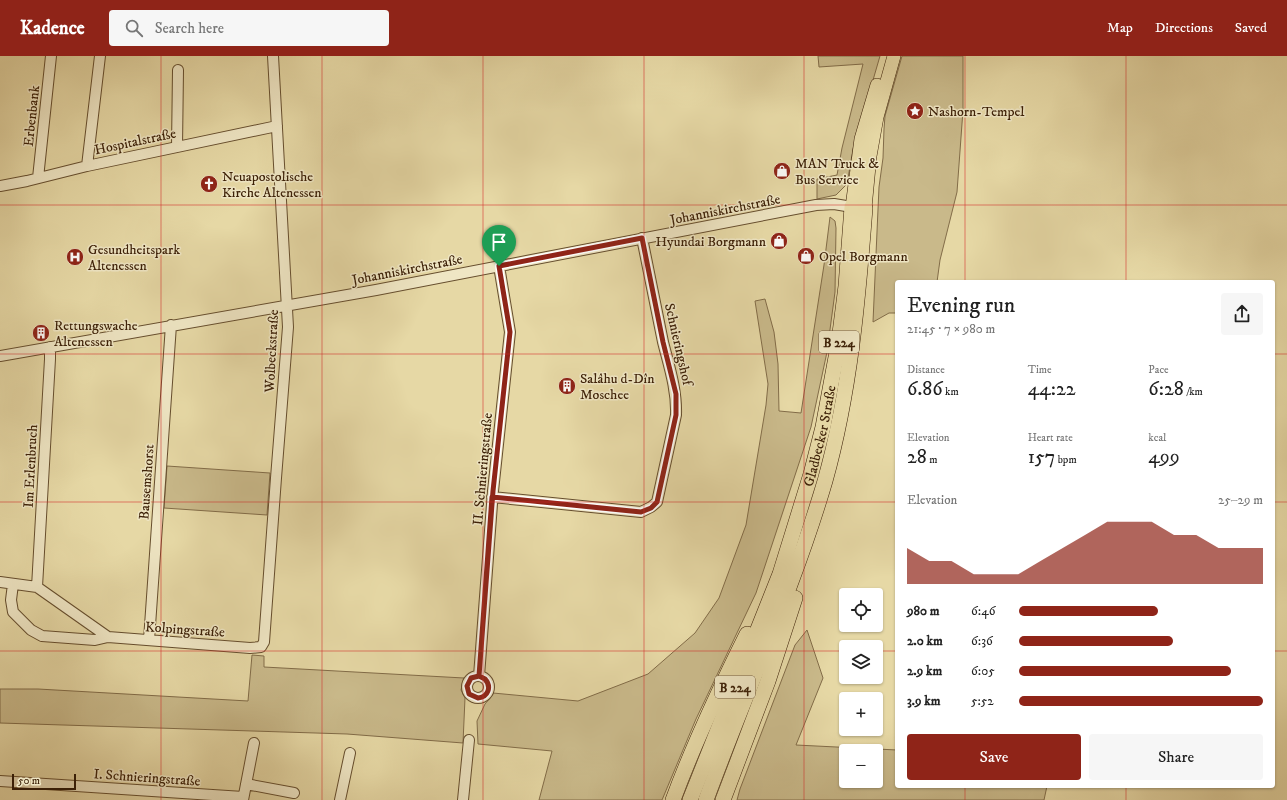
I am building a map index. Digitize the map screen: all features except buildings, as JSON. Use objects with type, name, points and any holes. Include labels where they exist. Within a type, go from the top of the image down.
[{"type":"highway","name":"Gladbecker Straße","points":[[706,800],[724,751],[774,628],[812,523],[829,465],[846,381],[860,286],[858,208]]},
{"type":"highway","name":"Gladbecker Straße","points":[[690,800],[780,574],[798,521],[823,427],[831,386],[858,208]]},
{"type":"highway","points":[[723,800],[786,630],[801,579],[812,523]]},
{"type":"highway","points":[[673,800],[695,744],[730,667],[780,574]]},
{"type":"highway","points":[[728,800],[739,756]]},
{"type":"main road","name":"Gladbecker Straße","points":[[858,208],[861,139],[885,56]]},
{"type":"main road","name":"Gladbecker Straße","points":[[858,208],[877,117],[894,56]]},
{"type":"street","name":"Erbenbank","points":[[38,178],[51,56]]},
{"type":"street","points":[[87,166],[100,56]]},
{"type":"street","name":"Wolbeckstraße","points":[[261,647],[264,642],[288,327],[273,56]]},
{"type":"street","points":[[177,146],[178,70]]},
{"type":"street","name":"Hospitalstraße","points":[[0,186],[177,146],[277,126]]},
{"type":"street","name":"Johanniskirchstraße","points":[[0,356],[499,266],[816,205],[834,204],[858,208]]},
{"type":"street","name":"Schnieringshof","points":[[492,497],[641,512],[651,508],[657,502],[676,415],[676,394],[663,342],[642,238]]},
{"type":"street","name":"II. Schnieringstraße","points":[[479,676],[492,497],[510,332],[499,266]]},
{"type":"street","name":"Bausemshorst","points":[[149,640],[171,326]]},
{"type":"street","name":"Im Erlenbruch","points":[[37,587],[50,346]]},
{"type":"street","points":[[0,582],[37,587],[108,637]]},
{"type":"street","name":"Kolpingstraße","points":[[13,584],[11,600],[13,612],[31,630],[42,636],[95,640],[108,637],[250,648],[261,647]]},
{"type":"street","points":[[463,800],[469,740]]},
{"type":"street","points":[[243,798],[254,743]]},
{"type":"street","points":[[340,800],[350,753]]},
{"type":"street","name":"I. Schnieringstraße","points":[[0,781],[243,798]]},
{"type":"street","points":[[246,784],[294,793]]},
{"type":"shaded area","points":[[818,56],[880,56],[853,149],[847,184],[836,195],[817,199],[817,179],[837,175],[842,148],[863,64],[819,67]]},
{"type":"shaded area","points":[[902,56],[963,56],[963,110],[957,192],[940,260],[937,280],[895,280],[895,313],[889,313],[873,322],[879,187],[883,158],[885,116]]},
{"type":"shaded area","points":[[830,217],[835,221],[836,228],[835,292],[827,352],[811,427],[756,593],[696,719],[662,800],[539,800],[552,751],[478,744],[477,721],[485,704],[493,693],[578,701],[648,674],[695,633],[719,598],[746,525],[766,405],[768,384],[755,301],[765,299],[774,332],[778,364],[779,411],[801,413]]},
{"type":"shaded area","points":[[167,466],[270,473],[267,515],[164,508]]},
{"type":"shaded area","points":[[807,630],[823,678],[796,745],[839,747],[839,788],[883,788],[883,749],[895,750],[895,788],[1047,788],[1044,800],[737,800],[795,645]]},
{"type":"shaded area","points":[[252,655],[264,656],[264,667],[464,678],[461,690],[465,698],[463,743],[347,734],[0,723],[0,689],[38,689],[248,701]]},
{"type":"place","name":"Nashorn-Tempel","points":[[915,111]]},
{"type":"place","name":"MAN Truck & Bus Service","points":[[782,171]]},
{"type":"place","name":"Neuapostolische Kirche Altenessen","points":[[209,184]]},
{"type":"place","name":"Hyundai Borgmann","points":[[779,241]]},
{"type":"place","name":"Opel Borgmann","points":[[806,256]]},
{"type":"place","name":"Gesundheitspark Altenessen","points":[[75,257]]},
{"type":"place","name":"Rettungswache Altenessen","points":[[41,333]]},
{"type":"place","name":"Salâhu d-Dîn Moschee","points":[[567,386]]},
{"type":"route","points":[[499,266],[510,332],[493,491],[488,557],[479,676],[471,678],[467,683],[467,690],[469,694],[475,698],[485,696],[489,689],[489,684],[487,681],[483,677],[479,676],[492,497],[641,512],[651,508],[657,502],[676,415],[676,394],[663,342],[642,238],[499,266]]}]
